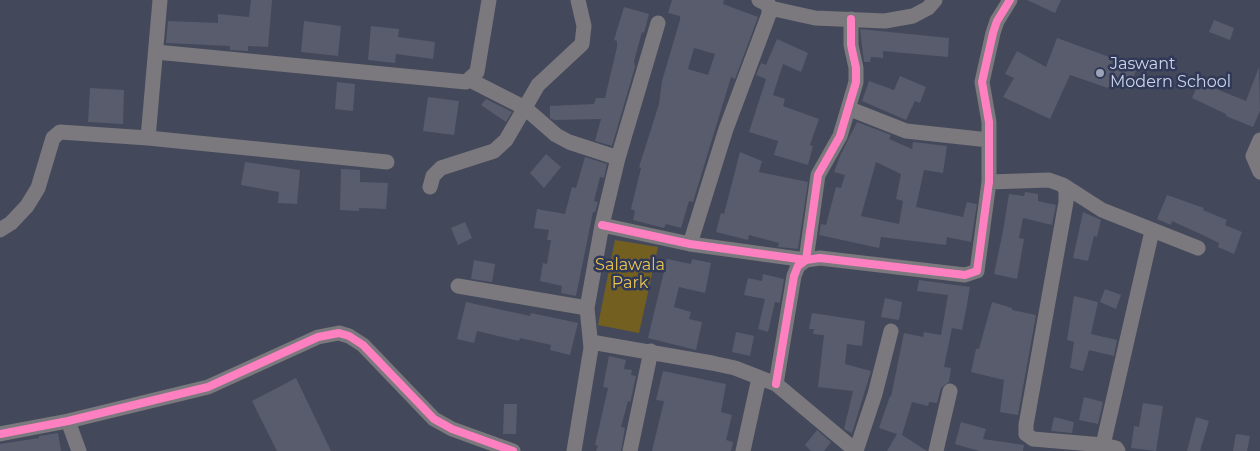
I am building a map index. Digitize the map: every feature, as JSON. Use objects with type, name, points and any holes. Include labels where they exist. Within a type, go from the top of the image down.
[{"type":"street","points":[[148,138],[160,0]]},
{"type":"street","points":[[156,52],[459,83],[470,80],[477,72],[489,0]]},
{"type":"street","points":[[430,187],[433,176],[441,168],[481,156],[500,146],[521,117],[524,108],[538,85],[578,48],[584,39],[584,26],[578,0]]},
{"type":"street","points":[[690,244],[765,4],[815,18],[885,21],[900,20],[913,16],[935,0]]},
{"type":"street","points":[[602,225],[690,244],[806,260],[820,258],[965,275],[974,274],[979,268],[989,182],[989,122],[982,82],[992,33],[1010,0]]},
{"type":"street","points":[[776,384],[794,276],[798,266],[806,260],[818,175],[840,136],[850,109],[857,74],[851,45],[851,19]]},
{"type":"street","points":[[574,451],[591,342],[587,308],[602,225],[618,158],[658,23]]},
{"type":"street","points":[[470,80],[524,108],[556,135],[570,142],[618,158]]},
{"type":"street","points":[[850,109],[906,131],[989,140]]},
{"type":"street","points":[[0,230],[11,224],[27,206],[38,188],[56,134],[65,132],[148,138],[387,162]]},
{"type":"street","points":[[1260,140],[1253,156],[1260,172]]},
{"type":"street","points":[[989,182],[1049,180],[1063,185],[1102,210],[1198,248]]},
{"type":"street","points":[[1063,185],[1066,191],[1066,202],[1026,431],[1033,439],[1104,445],[1116,448],[1118,451]]},
{"type":"street","points":[[1104,445],[1152,231]]},
{"type":"street","points":[[458,286],[587,308]]},
{"type":"street","points":[[591,342],[712,362],[776,384],[856,451],[875,394],[891,331]]},
{"type":"street","points":[[0,434],[68,421],[208,388],[318,336],[339,333],[350,336],[362,345],[434,419],[452,430],[513,451]]},
{"type":"street","points":[[630,451],[651,351]]},
{"type":"street","points":[[743,451],[759,378]]},
{"type":"street","points":[[936,451],[950,391]]},
{"type":"street","points":[[68,421],[79,451]]},
{"type":"green space","name":"Salawala Park","points":[[615,240],[658,247],[639,333],[598,325]]},
{"type":"building","points":[[251,0],[272,0],[268,47],[248,46],[248,51],[230,50],[230,46],[166,43],[168,21],[218,23],[218,14],[249,17]]},
{"type":"building","points":[[672,0],[724,0],[723,4],[758,17],[735,79],[731,77],[693,202],[689,201],[681,228],[666,224],[664,228],[633,220],[635,211],[631,209],[641,168],[639,167],[659,104],[662,81],[680,20],[680,16],[668,13]],"holes":[[[694,48],[715,54],[708,75],[688,69]]]},
{"type":"building","points":[[1027,0],[1061,0],[1055,13]]},
{"type":"building","points":[[624,7],[649,14],[644,33],[642,32],[634,61],[635,67],[612,146],[595,141],[601,119],[554,120],[550,118],[550,106],[594,104],[596,98],[605,98],[617,47],[617,41],[614,40]]},
{"type":"building","points":[[1214,20],[1234,28],[1230,40],[1209,32]]},
{"type":"building","points":[[304,21],[341,26],[338,56],[301,52]]},
{"type":"building","points":[[371,26],[399,29],[398,37],[435,42],[433,59],[396,54],[395,63],[368,60]]},
{"type":"building","points":[[860,29],[949,38],[948,57],[883,51],[883,58],[871,57],[870,62],[864,62]]},
{"type":"building","points":[[1057,38],[1137,67],[1129,90],[1110,83],[1108,88],[1070,75],[1050,119],[1003,97],[1014,78],[1005,74],[1017,51],[1046,67]]},
{"type":"building","points":[[777,39],[808,53],[801,72],[783,64],[773,95],[785,99],[783,106],[819,119],[810,145],[813,146],[808,165],[774,155],[778,141],[749,132],[766,79],[756,75],[761,63],[766,65]]},
{"type":"building","points":[[1259,67],[1260,111],[1253,127],[1226,116],[1226,114],[1192,98],[1199,82],[1246,101]]},
{"type":"building","points":[[900,76],[926,87],[920,103],[915,101],[906,120],[862,101],[869,81],[894,90]]},
{"type":"building","points":[[337,82],[355,84],[353,111],[335,109]]},
{"type":"building","points":[[90,88],[124,90],[123,124],[88,122]]},
{"type":"building","points":[[428,97],[459,101],[454,135],[423,131]]},
{"type":"building","points":[[486,99],[512,112],[506,122],[481,105]]},
{"type":"building","points":[[857,122],[891,135],[889,139],[912,149],[913,142],[947,146],[943,173],[924,170],[916,207],[963,217],[967,202],[977,204],[971,242],[947,237],[946,245],[881,237],[879,248],[819,235],[821,224],[826,225],[836,187],[841,188],[845,175],[834,172]],"holes":[[[876,162],[901,174],[896,199],[903,201],[899,224],[861,216]]]},
{"type":"building","points":[[740,152],[762,161],[759,172],[808,182],[798,249],[778,247],[779,243],[749,235],[748,240],[716,232],[721,213],[724,214]]},
{"type":"building","points":[[546,154],[561,167],[544,188],[530,173]]},
{"type":"building","points":[[585,157],[607,164],[604,178],[600,177],[594,201],[598,202],[595,212],[593,212],[576,296],[561,293],[562,286],[540,281],[543,263],[547,264],[551,240],[547,240],[549,230],[534,228],[537,209],[565,214],[572,187],[576,188]]},
{"type":"building","points":[[245,162],[300,170],[297,204],[278,203],[279,192],[241,185]]},
{"type":"building","points":[[341,169],[360,170],[360,182],[388,183],[386,209],[359,208],[359,211],[340,210]]},
{"type":"building","points":[[1025,192],[1038,194],[1038,201],[1056,205],[1052,225],[1023,218],[1019,238],[1024,239],[1017,279],[994,274],[1009,194],[1024,196]]},
{"type":"building","points":[[1167,195],[1204,208],[1203,210],[1227,220],[1225,225],[1242,232],[1234,254],[1218,247],[1219,243],[1172,221],[1171,225],[1157,219]]},
{"type":"building","points":[[1083,212],[1101,220],[1097,237],[1094,236],[1088,261],[1073,258]]},
{"type":"building","points":[[465,222],[472,238],[458,245],[451,228]]},
{"type":"building","points":[[667,259],[691,264],[692,259],[711,263],[705,293],[679,287],[674,307],[691,312],[689,319],[702,322],[696,350],[648,338]]},
{"type":"building","points":[[474,260],[495,264],[492,282],[471,279]]},
{"type":"building","points":[[763,274],[784,279],[780,303],[775,302],[768,332],[758,329],[765,299],[744,295],[748,278],[762,281]]},
{"type":"building","points":[[919,280],[970,287],[966,310],[962,330],[952,328],[944,367],[951,368],[949,382],[941,388],[937,403],[929,402],[928,406],[912,402],[902,435],[927,451],[887,451],[897,434],[879,428],[891,397],[904,333],[923,337],[924,332],[941,335],[948,295],[917,291]]},
{"type":"building","points":[[1105,289],[1121,295],[1116,309],[1100,302]]},
{"type":"building","points":[[1074,296],[1098,302],[1091,334],[1117,340],[1114,356],[1089,350],[1083,371],[1070,368],[1074,342],[1067,340]]},
{"type":"building","points":[[885,298],[902,302],[899,320],[881,317]]},
{"type":"building","points":[[466,302],[530,316],[531,313],[578,323],[570,355],[550,350],[551,345],[520,338],[519,341],[477,331],[474,343],[457,339]]},
{"type":"building","points":[[992,302],[1012,308],[1012,310],[1036,315],[1018,415],[1000,412],[1004,380],[971,372],[976,349],[979,349]]},
{"type":"building","points":[[812,313],[865,321],[862,346],[847,344],[845,364],[871,371],[852,433],[844,429],[853,391],[818,387],[824,335],[813,334],[814,329],[809,329]]},
{"type":"building","points":[[736,332],[754,336],[750,356],[732,352]]},
{"type":"building","points":[[609,356],[626,360],[624,369],[632,370],[631,375],[636,376],[631,399],[630,402],[628,401],[621,427],[625,428],[621,451],[596,451],[598,446],[595,445],[608,388],[603,387]]},
{"type":"building","points":[[663,371],[726,384],[721,412],[732,415],[726,440],[733,442],[731,451],[652,451],[664,401],[656,400]]},
{"type":"building","points":[[296,378],[331,451],[277,451],[252,401]]},
{"type":"building","points":[[1084,397],[1103,402],[1098,424],[1079,420]]},
{"type":"building","points":[[1143,403],[1163,406],[1156,451],[1131,448],[1134,426],[1139,427]]},
{"type":"building","points":[[504,404],[517,404],[516,434],[503,434]]},
{"type":"building","points":[[1054,417],[1074,422],[1072,433],[1051,431]]},
{"type":"building","points":[[1196,417],[1209,421],[1200,451],[1187,451]]},
{"type":"building","points":[[961,422],[986,429],[983,439],[1024,445],[1023,451],[979,451],[955,444]]},
{"type":"building","points":[[817,430],[831,442],[824,451],[811,451],[805,445]]},
{"type":"building","points":[[58,433],[61,451],[0,451],[0,444]]},
{"type":"building","points":[[1236,434],[1250,436],[1247,451],[1233,451]]},
{"type":"cycle path","points":[[776,384],[794,276],[798,266],[806,260],[820,258],[965,275],[977,271],[989,182],[989,122],[982,82],[997,21],[1010,0]]},
{"type":"cycle path","points":[[602,225],[690,244],[806,260],[818,175],[840,136],[856,82],[856,68],[851,45],[851,19]]},
{"type":"cycle path","points":[[0,434],[68,421],[208,387],[318,337],[339,333],[349,336],[363,345],[434,419],[452,429],[513,451]]},
{"type":"place","name":"Jaswant Modern School","points":[[1100,73]]}]
